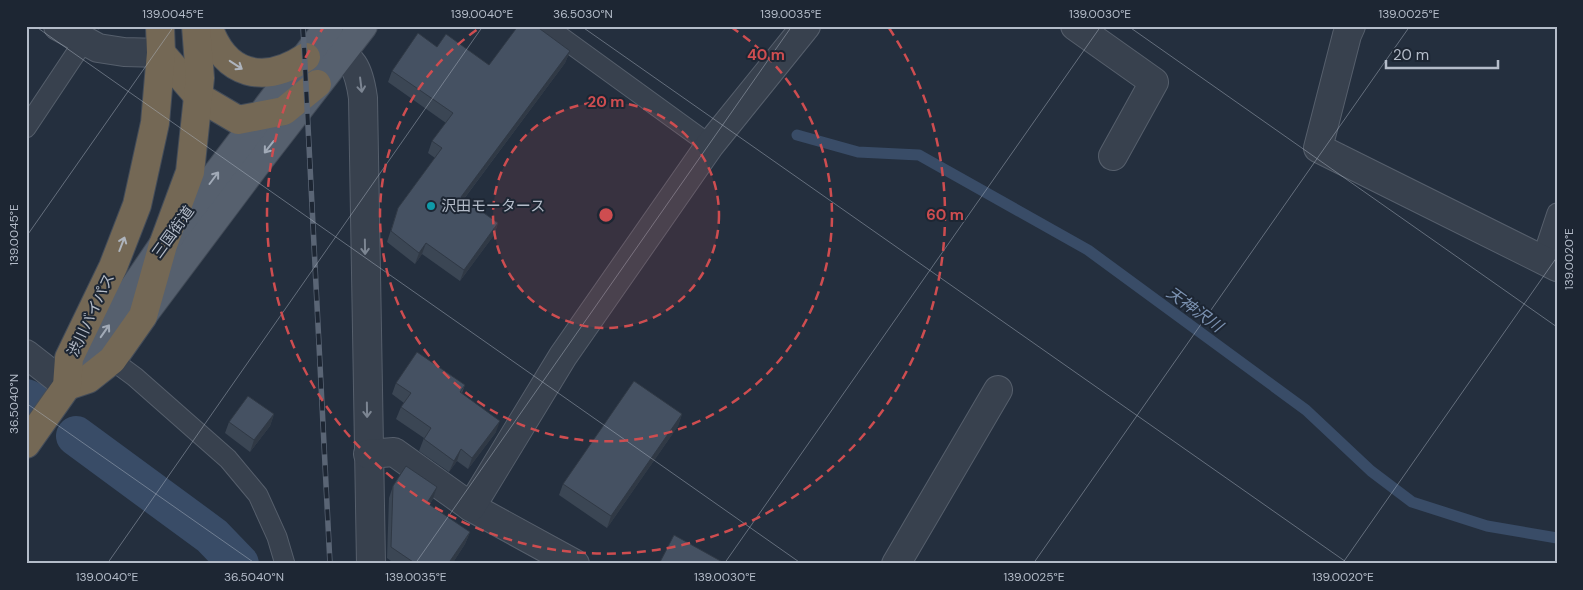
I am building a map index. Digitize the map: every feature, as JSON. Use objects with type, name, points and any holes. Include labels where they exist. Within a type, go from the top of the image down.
[{"type":"highway","name":"渋川バイパス","points":[[160,26],[161,53],[155,123],[137,205],[113,266],[69,358],[67,386],[88,379],[112,360],[143,316],[163,245],[190,172],[200,78],[196,26]]},
{"type":"highway","points":[[208,26],[216,47],[241,69],[255,72],[277,72],[288,68],[318,40]]},
{"type":"highway","points":[[161,53],[199,97],[238,120],[284,111],[318,84]]},
{"type":"highway","name":"三国街道","points":[[26,444],[67,386]]},
{"type":"main road","name":"三国街道","points":[[143,316],[363,26]]},
{"type":"main road","name":"三国街道","points":[[67,386],[163,245],[318,40]]},
{"type":"street","points":[[58,26],[98,48],[124,52],[161,53]]},
{"type":"street","points":[[471,507],[563,356],[710,145],[806,26]]},
{"type":"street","points":[[1075,26],[1154,82],[1112,156]]},
{"type":"street","points":[[1351,26],[1347,35],[1318,148],[1549,264]]},
{"type":"street","points":[[318,40],[341,53],[352,63],[360,75],[363,98],[371,564]]},
{"type":"street","points":[[26,354],[67,386]]},
{"type":"street","points":[[896,564],[998,390]]},
{"type":"street","points":[[368,454],[394,452],[471,507],[575,564]]},
{"type":"lane","points":[[546,26],[710,145]]},
{"type":"lane","points":[[26,128],[84,41]]},
{"type":"lane","points":[[1549,264],[1557,213]]},
{"type":"lane","points":[[112,360],[135,377],[228,459],[258,495],[277,536],[285,564]]},
{"type":"building","points":[[518,26],[536,26],[570,51],[461,197],[498,223],[464,270],[426,243],[419,253],[391,231],[398,208],[442,148],[432,141],[453,113],[392,71],[418,33],[437,47],[446,34],[489,65]]},
{"type":"building","points":[[417,352],[465,385],[460,392],[500,421],[472,458],[461,449],[454,461],[424,439],[431,428],[401,407],[411,393],[396,383]]},
{"type":"building","points":[[634,381],[682,414],[611,516],[563,484]]},
{"type":"building","points":[[248,396],[274,414],[254,440],[229,422]]},
{"type":"building","points":[[406,466],[437,487],[427,503],[470,532],[448,564],[416,564],[391,547],[393,486]]},
{"type":"building","points":[[674,535],[726,564],[659,564]]},
{"type":"waterway","name":"天神沢川","points":[[797,135],[858,152],[919,155],[1088,250],[1306,410],[1371,471],[1412,502],[1487,526],[1557,538]]},
{"type":"waterway","points":[[26,399],[32,402]]},
{"type":"waterway","points":[[76,436],[212,536],[239,564]]},
{"type":"railway","points":[[303,26],[330,564]]},
{"type":"place","name":"沢田モータース","points":[[431,206]]}]
